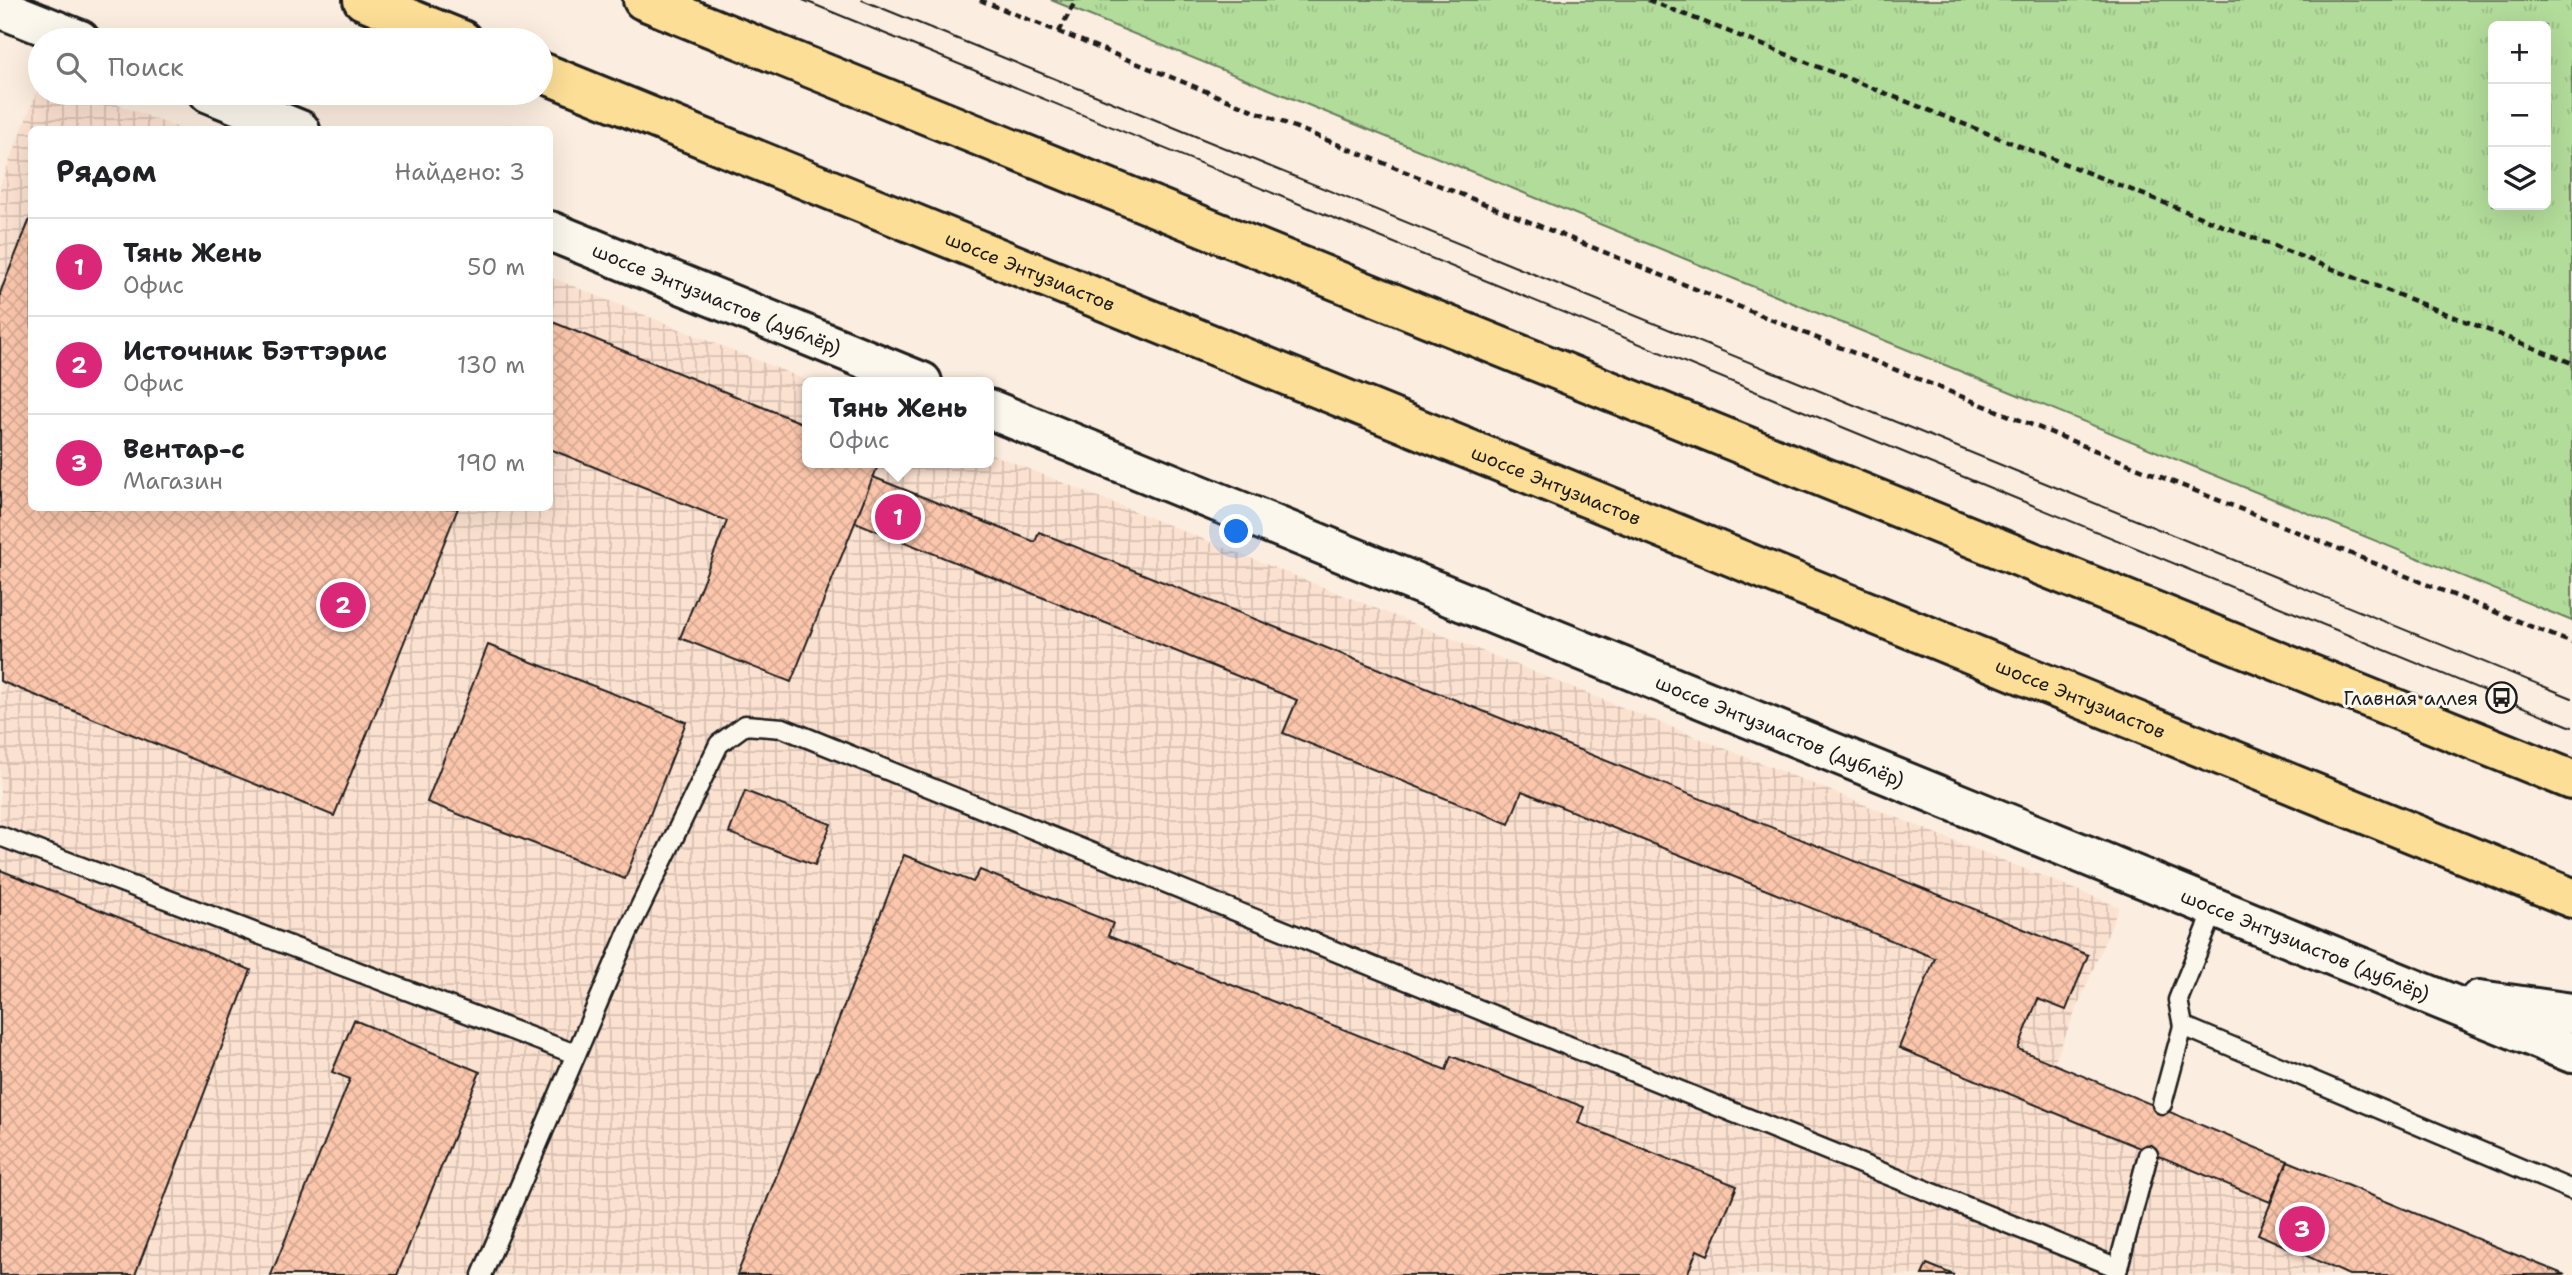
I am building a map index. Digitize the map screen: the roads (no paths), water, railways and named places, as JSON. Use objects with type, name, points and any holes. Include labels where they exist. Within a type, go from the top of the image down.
[{"type":"main road","points":[[363,0],[432,28]]},
{"type":"main road","points":[[643,0],[2572,780]]},
{"type":"main road","points":[[0,8],[50,28]]},
{"type":"main road","name":"шоссе Энтузиастов","points":[[553,77],[2572,898]]},
{"type":"main road","points":[[239,105],[290,126]]},
{"type":"main road","name":"шоссе Энтузиастов (дублёр)","points":[[553,232],[910,377]]},
{"type":"main road","name":"шоссе Энтузиастов (дублёр)","points":[[994,411],[2572,1053]]},
{"type":"main road","points":[[2421,991],[2572,1013]]},
{"type":"lane","points":[[482,1275],[628,932],[719,744],[745,725],[783,728],[2117,1272],[2148,1155]]},
{"type":"lane","points":[[0,836],[575,1054]]},
{"type":"lane","points":[[2162,1104],[2183,1026],[2178,1000],[2215,908]]},
{"type":"lane","points":[[2183,1026],[2572,1190]]},
{"type":"tram line","points":[[803,0],[2572,727]]},
{"type":"tram line","points":[[862,0],[2572,698]]},
{"type":"place","name":"Тянь Жень","points":[[898,517]]},
{"type":"place","name":"Источник Бэттэрис","points":[[343,605]]},
{"type":"place","name":"Главная аллея","points":[[2501,698]]},
{"type":"place","name":"Вентар-с","points":[[2302,1229]]}]
